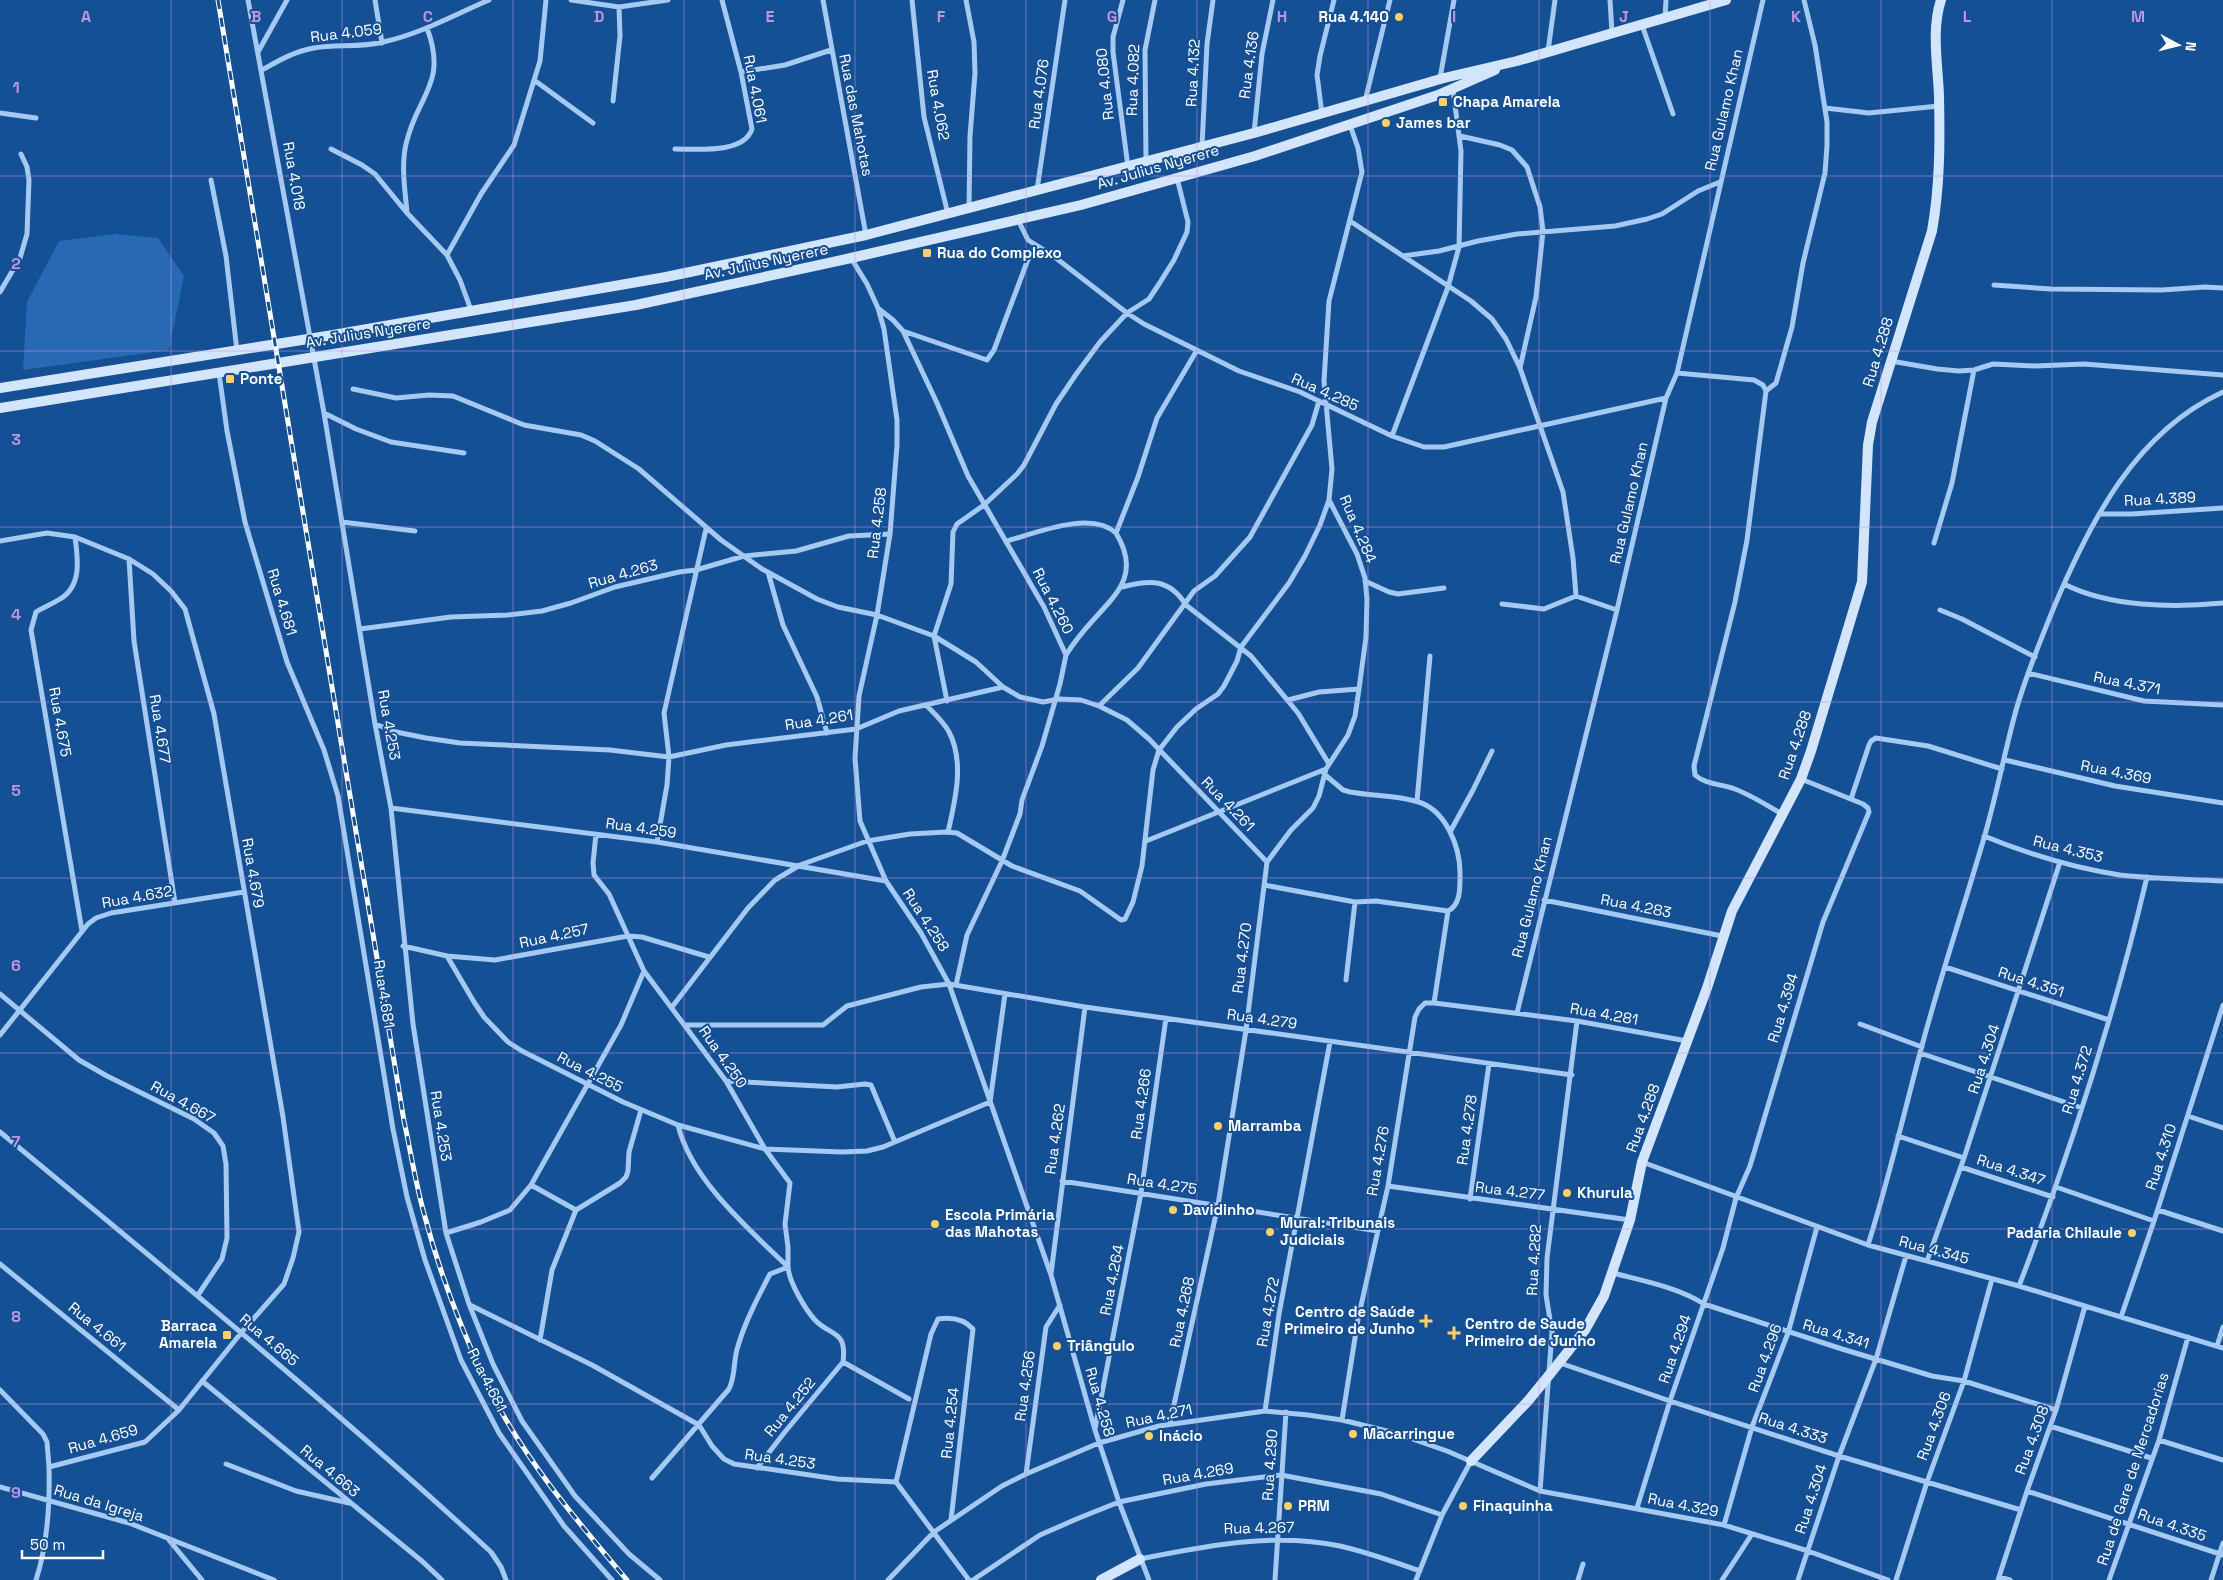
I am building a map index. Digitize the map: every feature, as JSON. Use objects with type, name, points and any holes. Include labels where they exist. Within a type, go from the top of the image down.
[{"type":"main road","name":"Av. Julius Nyerere","points":[[0,388],[666,278],[866,235],[1146,162],[1440,80],[1517,61],[1666,18],[1697,4],[1722,0]]},
{"type":"main road","name":"Rua 4.288","points":[[1550,1374],[1585,1330],[1604,1296],[1630,1220],[1642,1162],[1688,1042],[1722,936],[1732,911],[1802,779],[1862,582],[1868,445],[1872,422],[1932,231],[1937,201],[1939,106],[1936,36],[1937,16],[1941,0]]},
{"type":"main road","name":"Av. Julius Nyerere","points":[[0,408],[636,305],[1018,220],[1081,205],[1255,156],[1453,90],[1517,61]]},
{"type":"main road","points":[[1471,1461],[1528,1401],[1550,1374]]},
{"type":"main road","name":"Rua 4.267","points":[[1101,1580],[1140,1559]]},
{"type":"street","name":"Rua 4.018","points":[[248,0],[314,357]]},
{"type":"street","points":[[258,52],[287,0]]},
{"type":"street","points":[[375,0],[382,43]]},
{"type":"street","points":[[471,0],[472,8]]},
{"type":"street","name":"Rua 4.059","points":[[262,70],[292,54],[312,48],[382,43],[427,28],[490,0]]},
{"type":"street","points":[[447,255],[481,194],[514,145],[540,60],[546,0]]},
{"type":"street","points":[[571,0],[620,7],[668,0]]},
{"type":"street","name":"Rua 4.061","points":[[675,148],[716,148],[742,143],[750,137],[752,129],[741,72],[722,0]]},
{"type":"street","name":"Rua das Mahotas","points":[[822,0],[866,235]]},
{"type":"street","name":"Rua 4.062","points":[[912,0],[924,117],[948,214]]},
{"type":"street","points":[[966,0],[974,42],[975,73],[970,136],[969,208]]},
{"type":"street","name":"Rua 4.076","points":[[1037,191],[1065,0]]},
{"type":"street","name":"Rua 4.080","points":[[1122,0],[1113,37],[1113,52],[1128,166]]},
{"type":"street","name":"Rua 4.082","points":[[1146,162],[1145,50],[1155,0]]},
{"type":"street","name":"Rua 4.132","points":[[1202,147],[1206,44],[1213,0]]},
{"type":"street","name":"Rua 4.136","points":[[1254,133],[1259,73],[1273,0]]},
{"type":"street","points":[[1322,114],[1317,75],[1334,0]]},
{"type":"street","points":[[1365,102],[1390,0]]},
{"type":"street","points":[[1440,80],[1454,0]]},
{"type":"street","points":[[1548,52],[1555,0]]},
{"type":"street","points":[[1610,0],[1612,33]]},
{"type":"street","points":[[1666,0],[1666,18]]},
{"type":"street","name":"Rua Gulamo Khan","points":[[1517,1013],[1617,610],[1666,398],[1677,373],[1763,0]]},
{"type":"street","points":[[1766,392],[1776,383],[1798,302],[1803,262],[1825,173],[1828,134],[1825,108],[1815,45],[1804,0]]},
{"type":"street","points":[[613,101],[620,36],[620,7]]},
{"type":"street","points":[[1642,24],[1673,114]]},
{"type":"street","points":[[407,213],[404,180],[406,144],[430,85],[436,62],[427,28]]},
{"type":"street","points":[[741,72],[785,65],[831,50]]},
{"type":"street","points":[[534,80],[593,123]]},
{"type":"street","points":[[1392,436],[1448,287],[1459,247],[1461,202],[1460,136],[1453,90]]},
{"type":"street","points":[[1825,108],[1869,113],[1939,106]]},
{"type":"street","points":[[0,113],[36,118]]},
{"type":"street","name":"Rua 4.284","points":[[1267,862],[1291,830],[1313,808],[1319,796],[1326,769],[1348,735],[1355,716],[1360,689],[1366,637],[1366,581],[1357,554],[1329,500],[1332,468],[1325,405],[1324,355],[1329,301],[1362,172],[1361,159],[1350,125]]},
{"type":"street","points":[[1460,136],[1512,150],[1527,166],[1540,208],[1543,231],[1534,315],[1520,368]]},
{"type":"street","points":[[331,149],[376,174],[407,213],[447,255],[460,280],[471,310]]},
{"type":"street","points":[[0,292],[20,258],[27,234],[29,180],[27,168],[21,154]]},
{"type":"street","points":[[946,701],[934,636],[951,584],[952,532],[957,524],[984,505],[1024,465],[1056,404],[1100,342],[1126,313],[1149,299],[1174,260],[1187,232],[1188,222],[1177,178]]},
{"type":"street","points":[[211,180],[226,256],[237,350]]},
{"type":"street","points":[[1403,256],[1459,247],[1478,241],[1543,231],[1615,226],[1655,217],[1698,191],[1720,182]]},
{"type":"street","name":"Rua 4.285","points":[[1018,220],[1024,236],[1035,246],[1052,256],[1126,313],[1239,371],[1300,392],[1392,436],[1424,447],[1434,448],[1666,398]]},
{"type":"street","points":[[1350,220],[1471,302],[1492,319],[1506,339],[1520,368],[1542,426],[1564,500],[1574,558],[1576,596]]},
{"type":"street","points":[[903,332],[987,360],[994,350],[1027,262],[1035,246]]},
{"type":"street","name":"Rua 4.258","points":[[851,258],[868,284],[884,329],[897,420],[897,445],[890,534],[877,615],[858,696],[856,729],[857,806],[860,820],[867,841],[886,881],[922,933],[949,984],[1051,1275],[1099,1443],[1149,1580]]},
{"type":"street","points":[[1994,285],[2051,289],[2162,290],[2205,287],[2223,288]]},
{"type":"street","name":"Rua 4.260","points":[[878,308],[893,320],[903,332],[937,403],[968,476],[1044,607],[1066,656],[1042,746],[1022,800],[1020,814],[1002,861],[968,935],[956,985]]},
{"type":"street","points":[[1116,533],[1138,477],[1157,418],[1197,350]]},
{"type":"street","name":"Rua 4.253","points":[[314,357],[375,724],[391,808],[412,1024],[446,1232],[469,1304],[592,1365],[699,1425],[712,1446],[724,1459],[734,1464],[837,1479],[896,1482]]},
{"type":"street","points":[[1891,360],[1936,369],[1974,370],[1993,364],[2035,366],[2084,364],[2223,376]]},
{"type":"street","points":[[1934,543],[1952,483],[1974,370]]},
{"type":"street","name":"Rua 4.681","points":[[219,373],[229,440],[245,522],[287,662],[327,756],[338,796],[393,1129],[407,1197],[425,1260],[461,1360],[500,1433],[564,1526],[612,1580]]},
{"type":"street","points":[[1677,373],[1754,380],[1763,385],[1766,392],[1747,540],[1735,602],[1694,766],[1695,775],[1701,780],[1745,794],[1782,814]]},
{"type":"street","points":[[353,389],[396,398],[429,395],[453,396],[524,425],[580,435],[595,441],[639,468],[706,529],[768,572],[817,600],[838,607],[877,615],[934,636],[976,662],[1004,688]]},
{"type":"street","points":[[1868,1245],[1883,1200],[1921,1050],[1984,836],[2016,713],[2028,673],[2064,584],[2099,514],[2123,474],[2149,445],[2195,406],[2223,392]]},
{"type":"street","points":[[1099,706],[1138,668],[1186,605],[1194,591],[1215,576],[1250,538],[1312,425],[1319,401]]},
{"type":"street","points":[[324,413],[356,429],[391,442],[464,453]]},
{"type":"street","points":[[672,1007],[709,957],[761,893],[775,880],[800,865],[867,841],[910,834],[957,833],[1002,861],[1080,891],[1123,920],[1133,902],[1146,841],[1153,770],[1159,750],[1177,726],[1196,709],[1218,694],[1224,686],[1237,661],[1241,646],[1289,584],[1320,525],[1329,500]]},
{"type":"street","name":"Rua 4.389","points":[[2099,514],[2132,514],[2223,508]]},
{"type":"street","points":[[342,522],[415,531]]},
{"type":"street","points":[[1007,541],[1081,523],[1100,524],[1110,528],[1116,533],[1121,542],[1127,566],[1122,587],[1066,656]]},
{"type":"street","points":[[657,842],[668,785],[669,756],[664,713],[706,529]]},
{"type":"street","name":"Rua 4.679","points":[[0,542],[47,533],[75,537],[129,559],[153,574],[165,585],[184,609],[214,714],[283,1117],[300,1232],[284,1284],[241,1333]]},
{"type":"street","name":"Rua 4.263","points":[[360,629],[451,617],[508,615],[542,610],[571,603],[615,587],[696,570],[744,556],[796,551],[849,536],[890,534]]},
{"type":"street","name":"Rua 4.675","points":[[75,537],[78,573],[72,589],[61,599],[46,605],[36,612],[31,630],[82,931]]},
{"type":"street","name":"Rua 4.677","points":[[129,559],[134,641],[174,903]]},
{"type":"street","points":[[768,572],[783,625],[817,697],[827,733]]},
{"type":"street","points":[[1366,581],[1389,592],[1398,594],[1444,588]]},
{"type":"street","points":[[1122,587],[1143,583],[1162,583],[1174,590],[1186,605],[1241,646],[1298,713],[1326,769],[1343,790],[1417,801],[1429,807],[1442,819],[1450,832],[1457,850],[1460,888],[1456,904],[1448,911],[1434,1004]]},
{"type":"street","points":[[2064,584],[2080,592],[2140,604],[2185,606],[2223,603]]},
{"type":"street","points":[[1502,604],[1544,608],[1576,596],[1617,610]]},
{"type":"street","points":[[1940,610],[1962,619],[2035,657]]},
{"type":"street","points":[[1417,801],[1430,656]]},
{"type":"street","name":"Rua 4.371","points":[[2028,673],[2144,701],[2223,705]]},
{"type":"street","name":"Rua 4.261","points":[[375,724],[418,737],[460,743],[610,750],[669,756],[726,745],[856,729],[899,711],[1004,688],[1028,699],[1043,702],[1070,699],[1099,706],[1126,720],[1159,750],[1267,862]]},
{"type":"street","points":[[1288,700],[1319,692],[1360,689]]},
{"type":"street","points":[[926,705],[950,732],[955,752],[956,792],[948,832]]},
{"type":"street","points":[[1802,779],[1850,799],[1868,745],[1871,740],[1876,738],[1928,746],[2002,769]]},
{"type":"street","points":[[1450,832],[1474,790],[1492,751]]},
{"type":"street","name":"Rua 4.369","points":[[2005,760],[2115,786],[2223,803]]},
{"type":"street","points":[[1146,841],[1326,769]]},
{"type":"street","name":"Rua 4.394","points":[[1736,1198],[1750,1166],[1823,922],[1868,817],[1868,808],[1850,799]]},
{"type":"street","name":"Rua 4.259","points":[[391,808],[657,842],[886,881]]},
{"type":"street","name":"Rua 4.250","points":[[596,834],[593,864],[594,875],[608,894],[644,971],[726,1081],[765,1149],[790,1183],[784,1224],[788,1247],[788,1267]]},
{"type":"street","name":"Rua 4.353","points":[[1984,836],[2021,851],[2060,862],[2120,874],[2223,881]]},
{"type":"street","name":"Rua 4.270","points":[[1218,1206],[1246,1030],[1267,862]]},
{"type":"street","name":"Rua 4.304","points":[[1927,1261],[1991,1077],[2060,862]]},
{"type":"street","name":"Rua 4.372","points":[[2019,1286],[2053,1197],[2082,1108],[2130,948],[2148,877]]},
{"type":"street","points":[[1264,885],[1355,902],[1376,901],[1448,911]]},
{"type":"street","name":"Rua 4.632","points":[[0,1035],[82,931],[96,918],[110,913],[244,892]]},
{"type":"street","name":"Rua 4.283","points":[[1544,900],[1722,936]]},
{"type":"street","points":[[1346,980],[1355,902]]},
{"type":"street","name":"Rua 4.257","points":[[403,946],[446,956],[495,960],[628,936],[642,937],[709,957]]},
{"type":"street","name":"Rua 4.255","points":[[446,956],[484,1017],[508,1042],[522,1051],[587,1085],[678,1125],[765,1149]]},
{"type":"street","name":"Rua 4.351","points":[[1945,967],[2109,1020]]},
{"type":"street","points":[[446,1232],[481,1222],[510,1210],[531,1185],[630,1008],[644,971]]},
{"type":"street","name":"Rua 4.279","points":[[685,1025],[823,1025],[847,1006],[920,987],[949,984],[1085,1007],[1572,1076]]},
{"type":"street","name":"Rua 4.667","points":[[0,994],[79,1060],[205,1125],[214,1133],[222,1146],[226,1164],[227,1238],[222,1258],[198,1295]]},
{"type":"street","points":[[765,1149],[867,1151],[895,1142],[990,1102],[1005,994]]},
{"type":"street","name":"Rua 4.276","points":[[1342,1420],[1358,1318],[1388,1186],[1415,1017],[1419,1009],[1425,1004],[1434,1004]]},
{"type":"street","name":"Rua 4.281","points":[[1434,1004],[1578,1021],[1688,1042]]},
{"type":"street","name":"Rua 4.310","points":[[2121,1317],[2221,1021],[2223,1005]]},
{"type":"street","name":"Rua 4.262","points":[[1051,1275],[1085,1007]]},
{"type":"street","name":"Rua 4.266","points":[[1141,1193],[1166,1018]]},
{"type":"street","name":"Rua 4.282","points":[[1550,1374],[1552,1332],[1546,1295],[1547,1258],[1578,1021]]},
{"type":"street","points":[[1860,1024],[1991,1077],[2082,1108]]},
{"type":"street","name":"Rua 4.272","points":[[1265,1411],[1279,1314],[1330,1042]]},
{"type":"street","name":"Rua 4.278","points":[[1470,1199],[1489,1064]]},
{"type":"street","points":[[726,1081],[836,1087],[871,1085],[895,1142]]},
{"type":"street","points":[[540,1340],[552,1270],[576,1210],[620,1183],[626,1177],[629,1152],[641,1110]]},
{"type":"street","points":[[2188,1116],[2223,1128]]},
{"type":"street","points":[[678,1125],[687,1150],[718,1195],[788,1267],[789,1276],[805,1306],[817,1322],[835,1332],[842,1342],[843,1362],[909,1399]]},
{"type":"street","name":"Rua 4.665","points":[[0,1132],[198,1295],[355,1429],[491,1552],[501,1567],[506,1580]]},
{"type":"street","points":[[1898,1136],[1964,1158]]},
{"type":"street","name":"Rua 4.345","points":[[1642,1162],[1868,1245],[2019,1286],[2223,1348]]},
{"type":"street","name":"Rua 4.347","points":[[1961,1167],[2053,1197]]},
{"type":"street","name":"Rua 4.275","points":[[1062,1181],[1378,1231]]},
{"type":"street","points":[[531,1185],[576,1210]]},
{"type":"street","name":"Rua 4.277","points":[[1388,1186],[1630,1220]]},
{"type":"street","name":"Rua 4.347","points":[[2056,1187],[2154,1221]]},
{"type":"street","name":"Rua 4.264","points":[[1095,1430],[1141,1193]]},
{"type":"street","name":"Rua 4.294","points":[[1637,1508],[1670,1401],[1724,1248],[1736,1198]]},
{"type":"street","name":"Rua 4.268","points":[[1170,1424],[1218,1206]]},
{"type":"street","points":[[2158,1210],[2223,1231]]},
{"type":"street","name":"Rua 4.296","points":[[1724,1525],[1752,1427],[1788,1332],[1817,1227]]},
{"type":"street","name":"Rua 4.304","points":[[1798,1580],[1839,1456],[1876,1360],[1906,1256]]},
{"type":"street","name":"Rua 4.661","points":[[0,1264],[179,1410]]},
{"type":"street","points":[[652,1478],[729,1389],[733,1381],[737,1348],[770,1274],[788,1267]]},
{"type":"street","name":"Rua 4.341","points":[[1613,1272],[1692,1296],[1704,1304],[1876,1360],[1932,1376],[1964,1381],[2056,1410]]},
{"type":"street","name":"Rua 4.306","points":[[1896,1580],[1927,1482],[1964,1381],[1992,1279]]},
{"type":"street","points":[[469,1304],[503,1384],[527,1427],[575,1496],[629,1554],[660,1580]]},
{"type":"street","name":"Rua 4.256","points":[[1026,1474],[1046,1327],[1060,1305]]},
{"type":"street","name":"Rua 4.308","points":[[1999,1578],[2056,1410],[2085,1306]]},
{"type":"street","name":"Rua 4.254","points":[[896,1482],[931,1334],[938,1320],[948,1317],[966,1322],[972,1329],[951,1520]]},
{"type":"street","points":[[2216,1346],[2223,1327]]},
{"type":"street","name":"Rua 4.659","points":[[0,1390],[42,1434],[47,1442],[49,1467],[145,1442],[179,1410],[241,1333]]},
{"type":"street","name":"Rua de Gare de Mercadorias","points":[[2109,1580],[2159,1440],[2188,1337]]},
{"type":"street","name":"Rua 4.252","points":[[757,1468],[843,1362]]},
{"type":"street","name":"Rua 4.333","points":[[1559,1362],[1670,1401],[1839,1456],[2021,1510]]},
{"type":"street","points":[[1540,1491],[1550,1374]]},
{"type":"street","name":"Rua 4.663","points":[[202,1381],[442,1580]]},
{"type":"street","name":"Rua 4.271","points":[[888,1580],[934,1532],[1002,1486],[1099,1443],[1170,1424],[1265,1411],[1286,1412],[1342,1420],[1395,1433],[1447,1450],[1471,1461]]},
{"type":"street","name":"Rua 4.290","points":[[1275,1580],[1286,1412]]},
{"type":"street","points":[[2050,1426],[2151,1458]]},
{"type":"street","points":[[2159,1440],[2223,1460]]},
{"type":"street","points":[[1416,1580],[1442,1515],[1471,1461]]},
{"type":"street","name":"Rua 4.329","points":[[1471,1461],[1540,1491],[1724,1525],[1808,1551],[1888,1580]]},
{"type":"street","points":[[226,1464],[296,1491],[350,1503]]},
{"type":"street","points":[[36,1580],[46,1538],[50,1500],[49,1467]]},
{"type":"street","name":"Rua 4.269","points":[[973,1580],[1040,1535],[1119,1502],[1206,1484],[1281,1475],[1353,1488],[1442,1515]]},
{"type":"street","points":[[896,1482],[969,1580]]},
{"type":"street","name":"Rua da Igreja","points":[[0,1487],[129,1523],[274,1580]]},
{"type":"street","name":"Rua 4.335","points":[[2027,1491],[2221,1555]]},
{"type":"street","points":[[1722,1580],[1752,1534]]},
{"type":"street","points":[[168,1539],[202,1580]]},
{"type":"street","name":"Rua 4.267","points":[[1140,1559],[1208,1545],[1277,1540],[1338,1546],[1420,1571]]},
{"type":"street","points":[[2211,1580],[2221,1555],[2223,1543]]},
{"type":"street","points":[[1578,1580],[1583,1564]]},
{"type":"street","points":[[1999,1578],[2010,1580]]},
{"type":"shaded area","points":[[115,234],[158,238],[184,276],[169,350],[23,370],[27,302],[59,241]]},
{"type":"railway","points":[[218,0],[404,1121],[422,1205],[452,1302],[500,1410],[550,1486],[627,1580]]},
{"type":"place","name":"Rua 4.140","points":[[1399,17]]},
{"type":"place","name":"Chapa Amarela","points":[[1443,102]]},
{"type":"place","name":"James bar","points":[[1386,123]]},
{"type":"place","name":"Rua do Complexo","points":[[927,253]]},
{"type":"place","name":"Ponte","points":[[230,379]]},
{"type":"place","name":"Marramba","points":[[1218,1126]]},
{"type":"place","name":"Khurula","points":[[1567,1193]]},
{"type":"place","name":"Davidinho","points":[[1173,1210]]},
{"type":"place","name":"Escola Primária das Mahotas","points":[[935,1224]]},
{"type":"place","name":"Mural: Tribunais Judiciais","points":[[1270,1232]]},
{"type":"place","name":"Padaria Chilaule","points":[[2132,1233]]},
{"type":"place","name":"Centro de Saúde Primeiro de Junho","points":[[1426,1321]]},
{"type":"place","name":"Centro de Saude Primeiro de Junho","points":[[1454,1333]]},
{"type":"place","name":"Barraca Amarela","points":[[227,1335]]},
{"type":"place","name":"Triângulo","points":[[1057,1346]]},
{"type":"place","name":"Macarringue","points":[[1353,1434]]},
{"type":"place","name":"Inácio","points":[[1149,1436]]},
{"type":"place","name":"PRM","points":[[1288,1506]]},
{"type":"place","name":"Finaquinha","points":[[1463,1506]]}]
